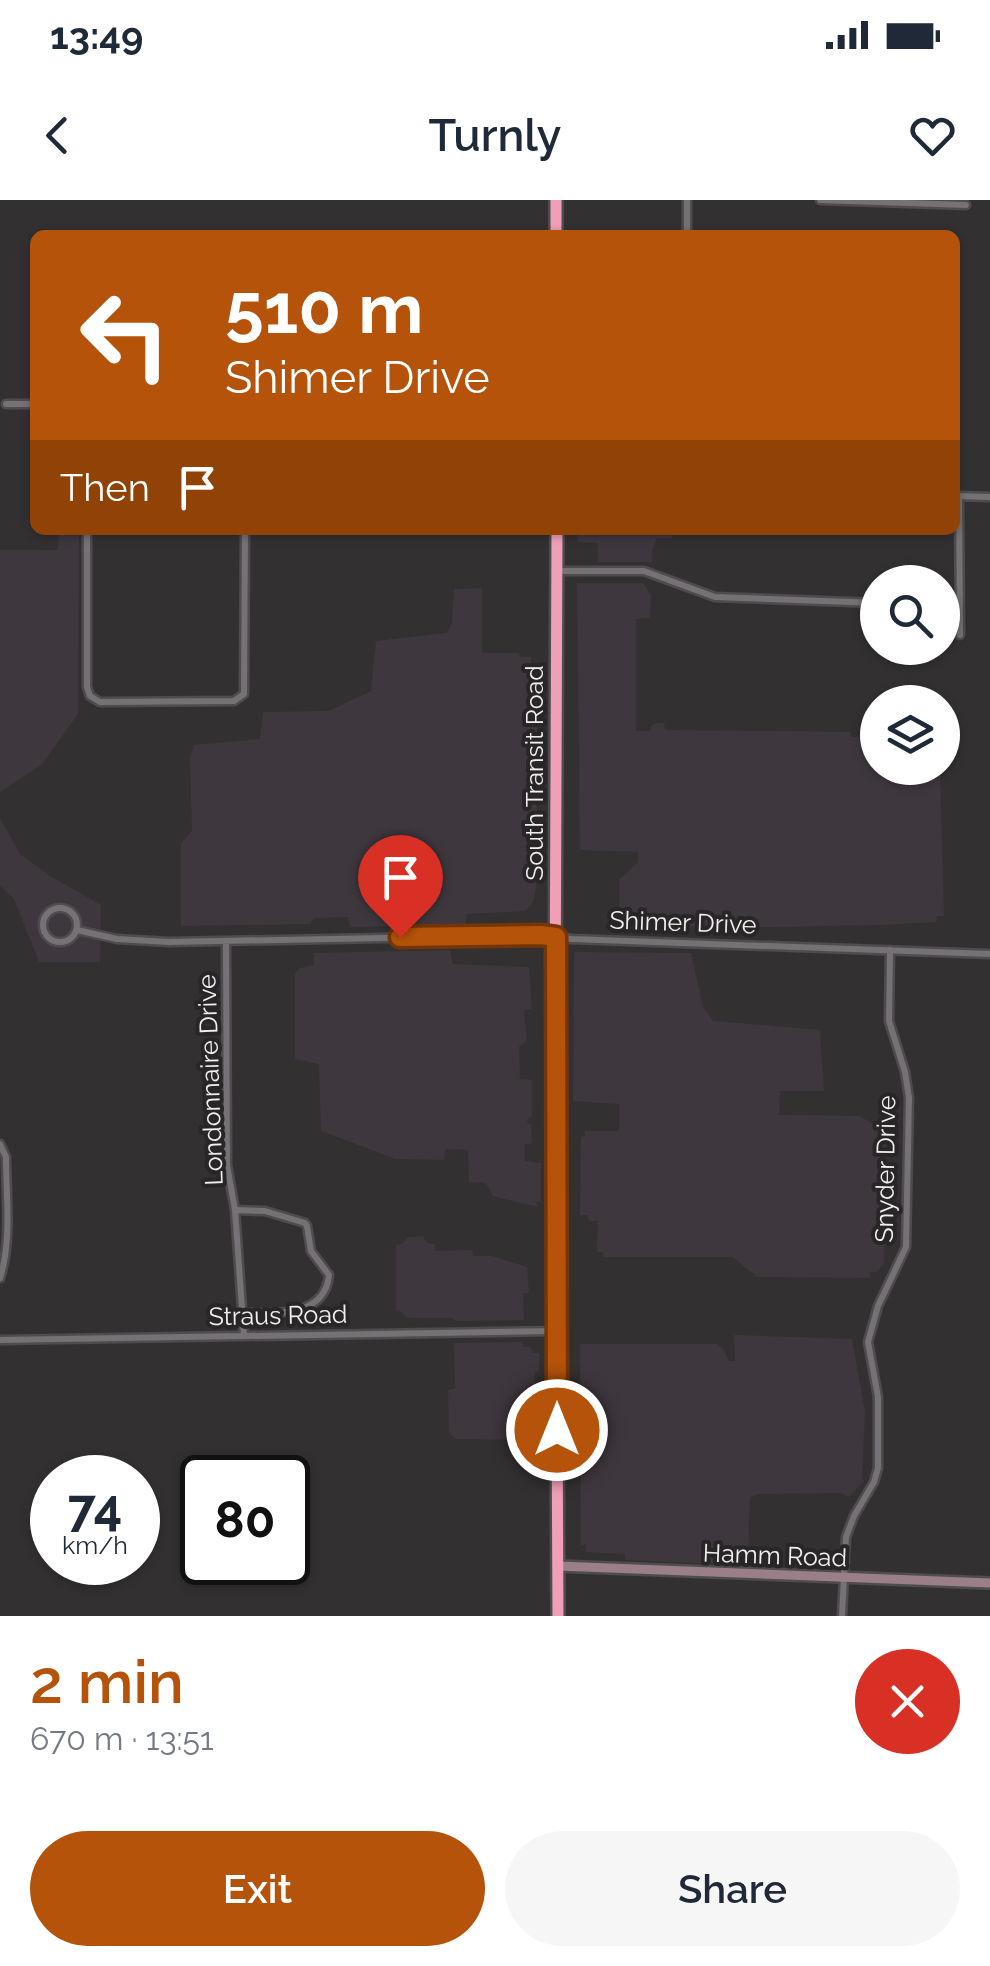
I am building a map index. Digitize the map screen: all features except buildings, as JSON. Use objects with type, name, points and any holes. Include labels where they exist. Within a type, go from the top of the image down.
[{"type":"highway","points":[[556,200],[556,230]]},
{"type":"highway","name":"South Transit Road","points":[[557,535],[558,1616]]},
{"type":"street","points":[[687,200],[688,230]]},
{"type":"street","points":[[820,200],[966,205]]},
{"type":"street","points":[[6,404],[30,404]]},
{"type":"street","points":[[960,496],[990,497]]},
{"type":"street","points":[[87,535],[87,686],[90,696],[100,702],[234,701],[244,694],[245,535]]},
{"type":"street","points":[[958,535],[958,565]]},
{"type":"street","points":[[558,570],[644,571],[715,598],[860,602]]},
{"type":"street","name":"Shimer Drive","points":[[64,908],[74,914],[77,930],[70,939],[53,941],[44,934],[42,922],[48,912],[64,908]]},
{"type":"street","name":"Shimer Drive","points":[[77,930],[128,940],[556,937],[990,954]]},
{"type":"street","name":"Londonnaire Drive","points":[[226,942],[227,1165],[236,1210],[244,1336]]},
{"type":"street","name":"Snyder Drive","points":[[842,1616],[846,1537],[878,1468],[878,1397],[868,1342],[878,1306],[906,1247],[910,1098],[889,1021],[890,950]]},
{"type":"street","points":[[0,1144],[6,1157],[4,1264],[0,1278]]},
{"type":"street","points":[[236,1210],[265,1211],[305,1223],[311,1251],[330,1275],[326,1291],[302,1310],[243,1313]]},
{"type":"street","name":"Straus Road","points":[[0,1340],[557,1331]]},
{"type":"street","name":"Hamm Road","points":[[558,1566],[990,1583]]},
{"type":"shaded area","points":[[59,535],[79,535],[78,714],[42,764],[0,792],[0,550],[58,550]]},
{"type":"shaded area","points":[[578,535],[672,535],[657,538],[652,562],[598,562],[598,543],[578,542]]},
{"type":"shaded area","points":[[577,583],[643,583],[651,595],[650,618],[636,619],[636,731],[651,731],[651,726],[664,723],[665,730],[850,732],[851,737],[860,737],[860,785],[940,785],[944,916],[937,916],[936,922],[880,925],[629,926],[619,921],[619,880],[638,862],[638,852],[580,850]]},
{"type":"shaded area","points":[[482,588],[482,653],[519,653],[520,657],[531,657],[531,693],[537,694],[536,887],[533,902],[525,911],[467,914],[465,925],[350,927],[348,917],[314,918],[310,924],[181,926],[181,843],[192,831],[190,757],[194,745],[260,739],[263,712],[329,711],[371,691],[376,641],[447,633],[452,623],[454,589]]},
{"type":"shaded area","points":[[0,818],[20,854],[101,905],[100,962],[39,962],[14,899],[0,886]]},
{"type":"shaded area","points":[[450,950],[453,964],[529,967],[532,1009],[524,1010],[527,1041],[519,1047],[520,1079],[532,1080],[532,1117],[527,1119],[532,1143],[525,1145],[525,1161],[541,1163],[538,1207],[493,1196],[486,1183],[469,1182],[468,1150],[445,1149],[444,1160],[396,1159],[321,1131],[319,1064],[295,1059],[295,974],[300,968],[314,965],[314,953]]},
{"type":"shaded area","points":[[574,952],[691,953],[703,1007],[713,1021],[820,1030],[824,1091],[780,1091],[779,1115],[860,1116],[876,1126],[886,1145],[884,1263],[877,1272],[870,1272],[870,1278],[757,1277],[733,1257],[603,1257],[603,1252],[597,1252],[598,1221],[580,1215],[581,1137],[585,1131],[619,1131],[619,1104],[573,1101]]},
{"type":"shaded area","points":[[423,1236],[427,1243],[435,1244],[435,1251],[472,1250],[473,1256],[492,1256],[527,1267],[529,1293],[523,1293],[524,1320],[411,1318],[396,1311],[396,1245],[408,1237]]},
{"type":"shaded area","points":[[734,1335],[852,1339],[865,1412],[864,1481],[848,1497],[842,1493],[750,1497],[745,1565],[625,1560],[625,1554],[586,1552],[586,1544],[581,1546],[580,1344],[717,1344],[729,1361],[735,1361]]},
{"type":"shaded area","points":[[522,1342],[523,1347],[539,1353],[539,1371],[535,1372],[536,1435],[531,1435],[531,1440],[456,1439],[449,1433],[448,1390],[455,1388],[454,1343]]},
{"type":"route","points":[[400,937],[556,937],[557,1430]]}]
